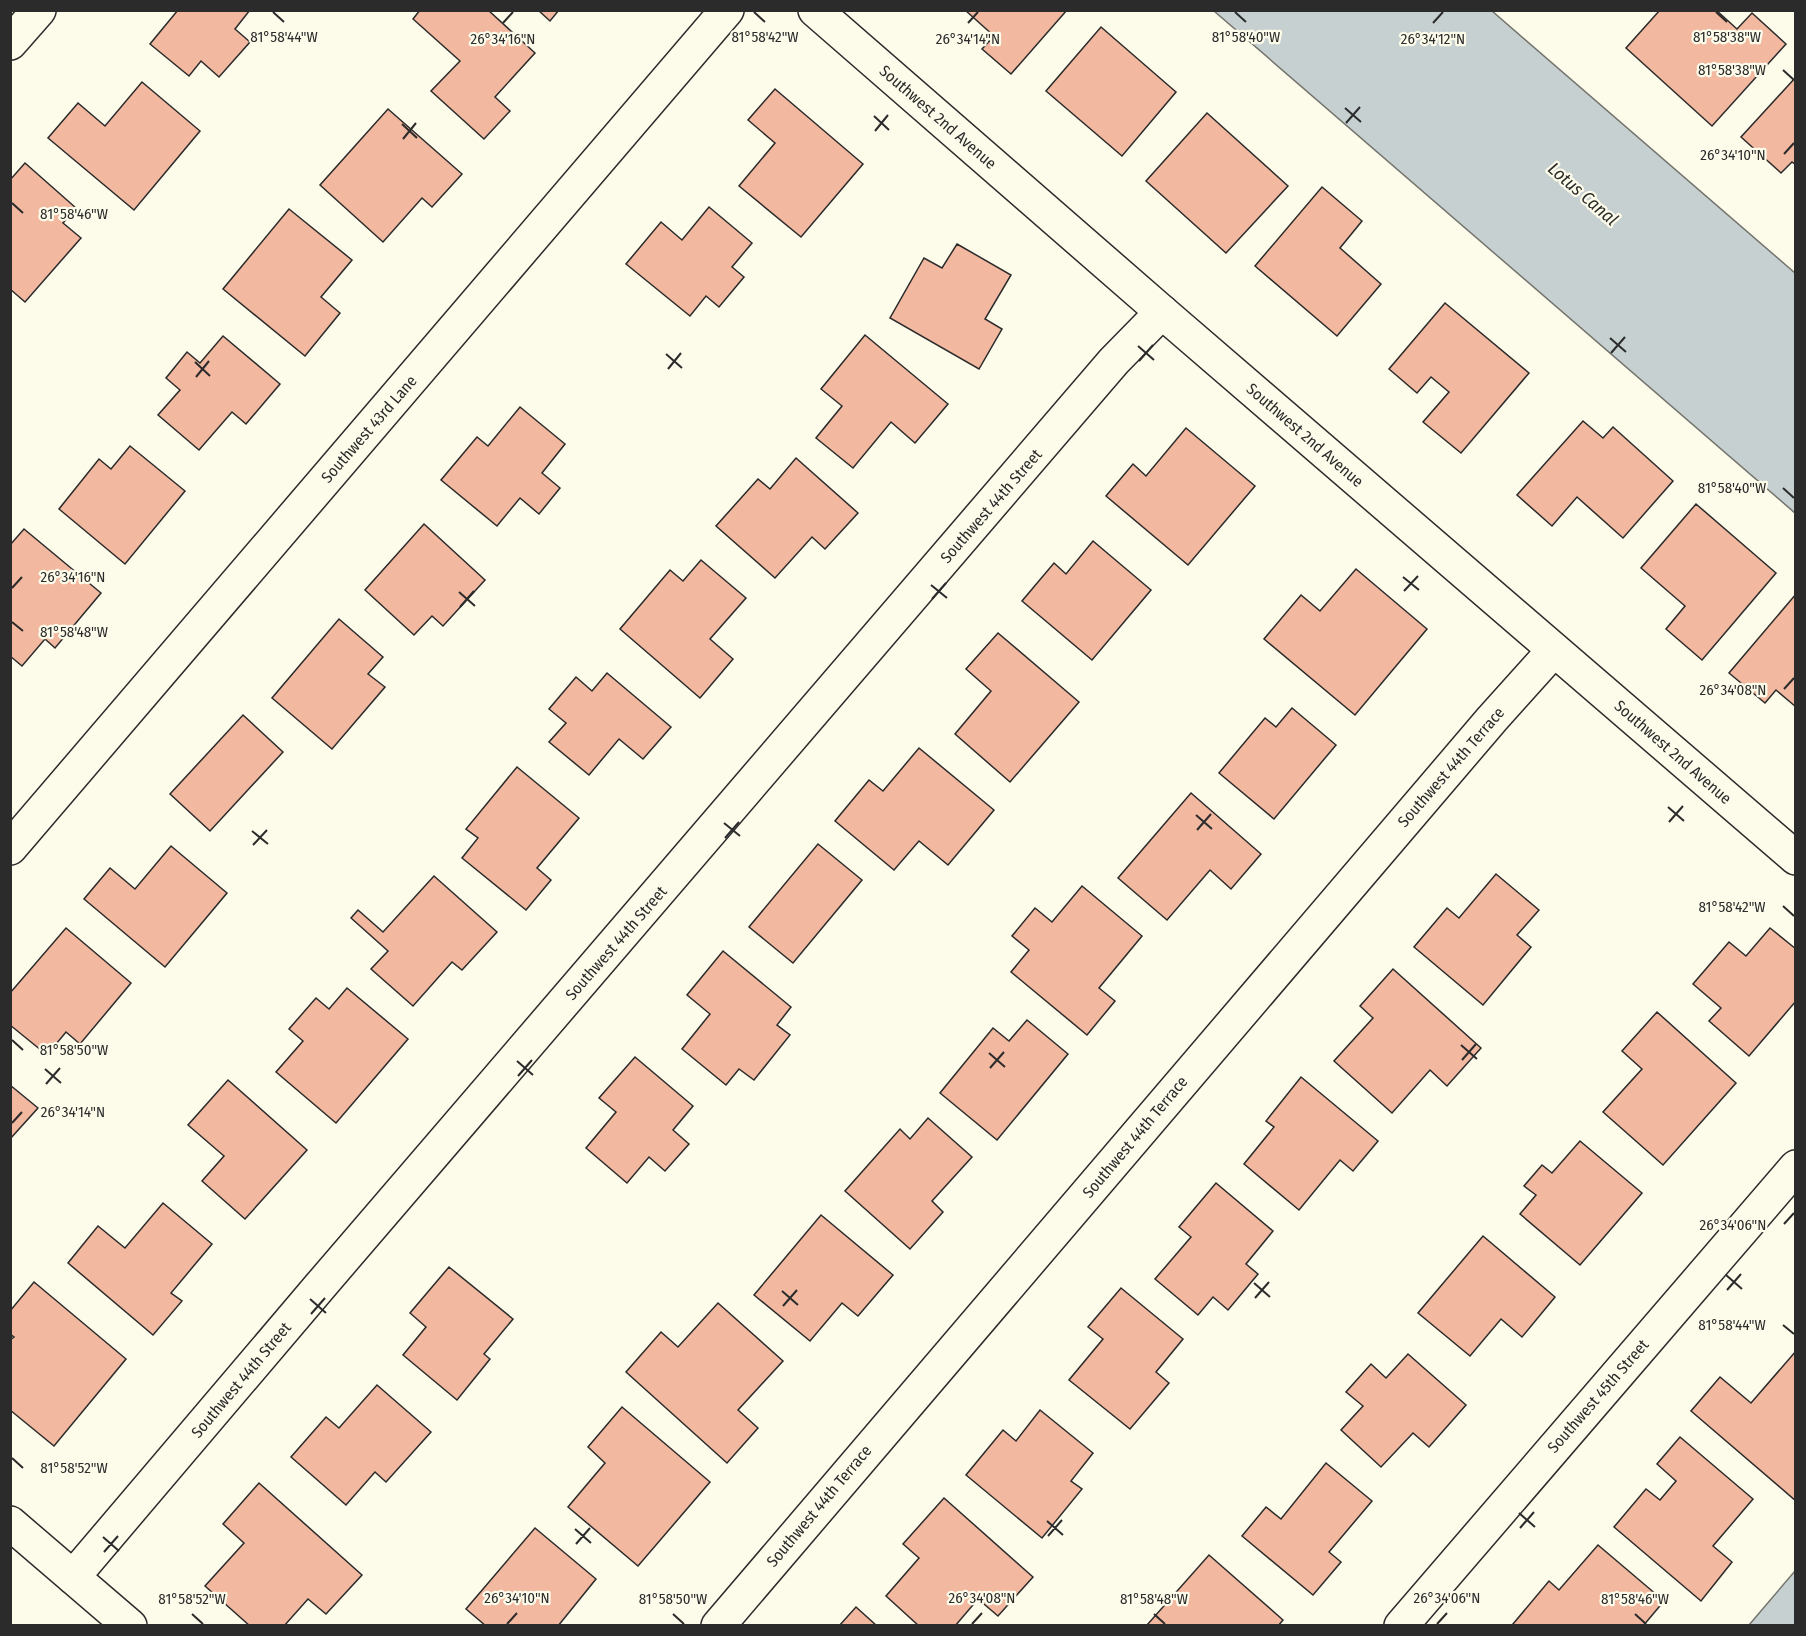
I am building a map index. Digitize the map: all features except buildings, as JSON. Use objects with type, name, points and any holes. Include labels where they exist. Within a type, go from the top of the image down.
[{"type":"street","points":[[10,43],[39,10]]},
{"type":"street","name":"Southwest 43rd Lane","points":[[10,848],[727,10]]},
{"type":"street","name":"Southwest 2nd Avenue","points":[[815,10],[1796,858]]},
{"type":"street","name":"Southwest 44th Street","points":[[74,1577],[321,1285],[1114,361],[1162,312]]},
{"type":"street","name":"Southwest 44th Terrace","points":[[718,1626],[1492,719],[1554,650]]},
{"type":"street","name":"Southwest 45th Street","points":[[1401,1626],[1796,1167]]},
{"type":"street","points":[[10,1523],[130,1626]]},
{"type":"water","name":"Lotus Canal","points":[[1214,11],[1492,11],[1795,273],[1795,513]]},
{"type":"water","points":[[1795,1571],[1795,1625],[1749,1625]]}]
